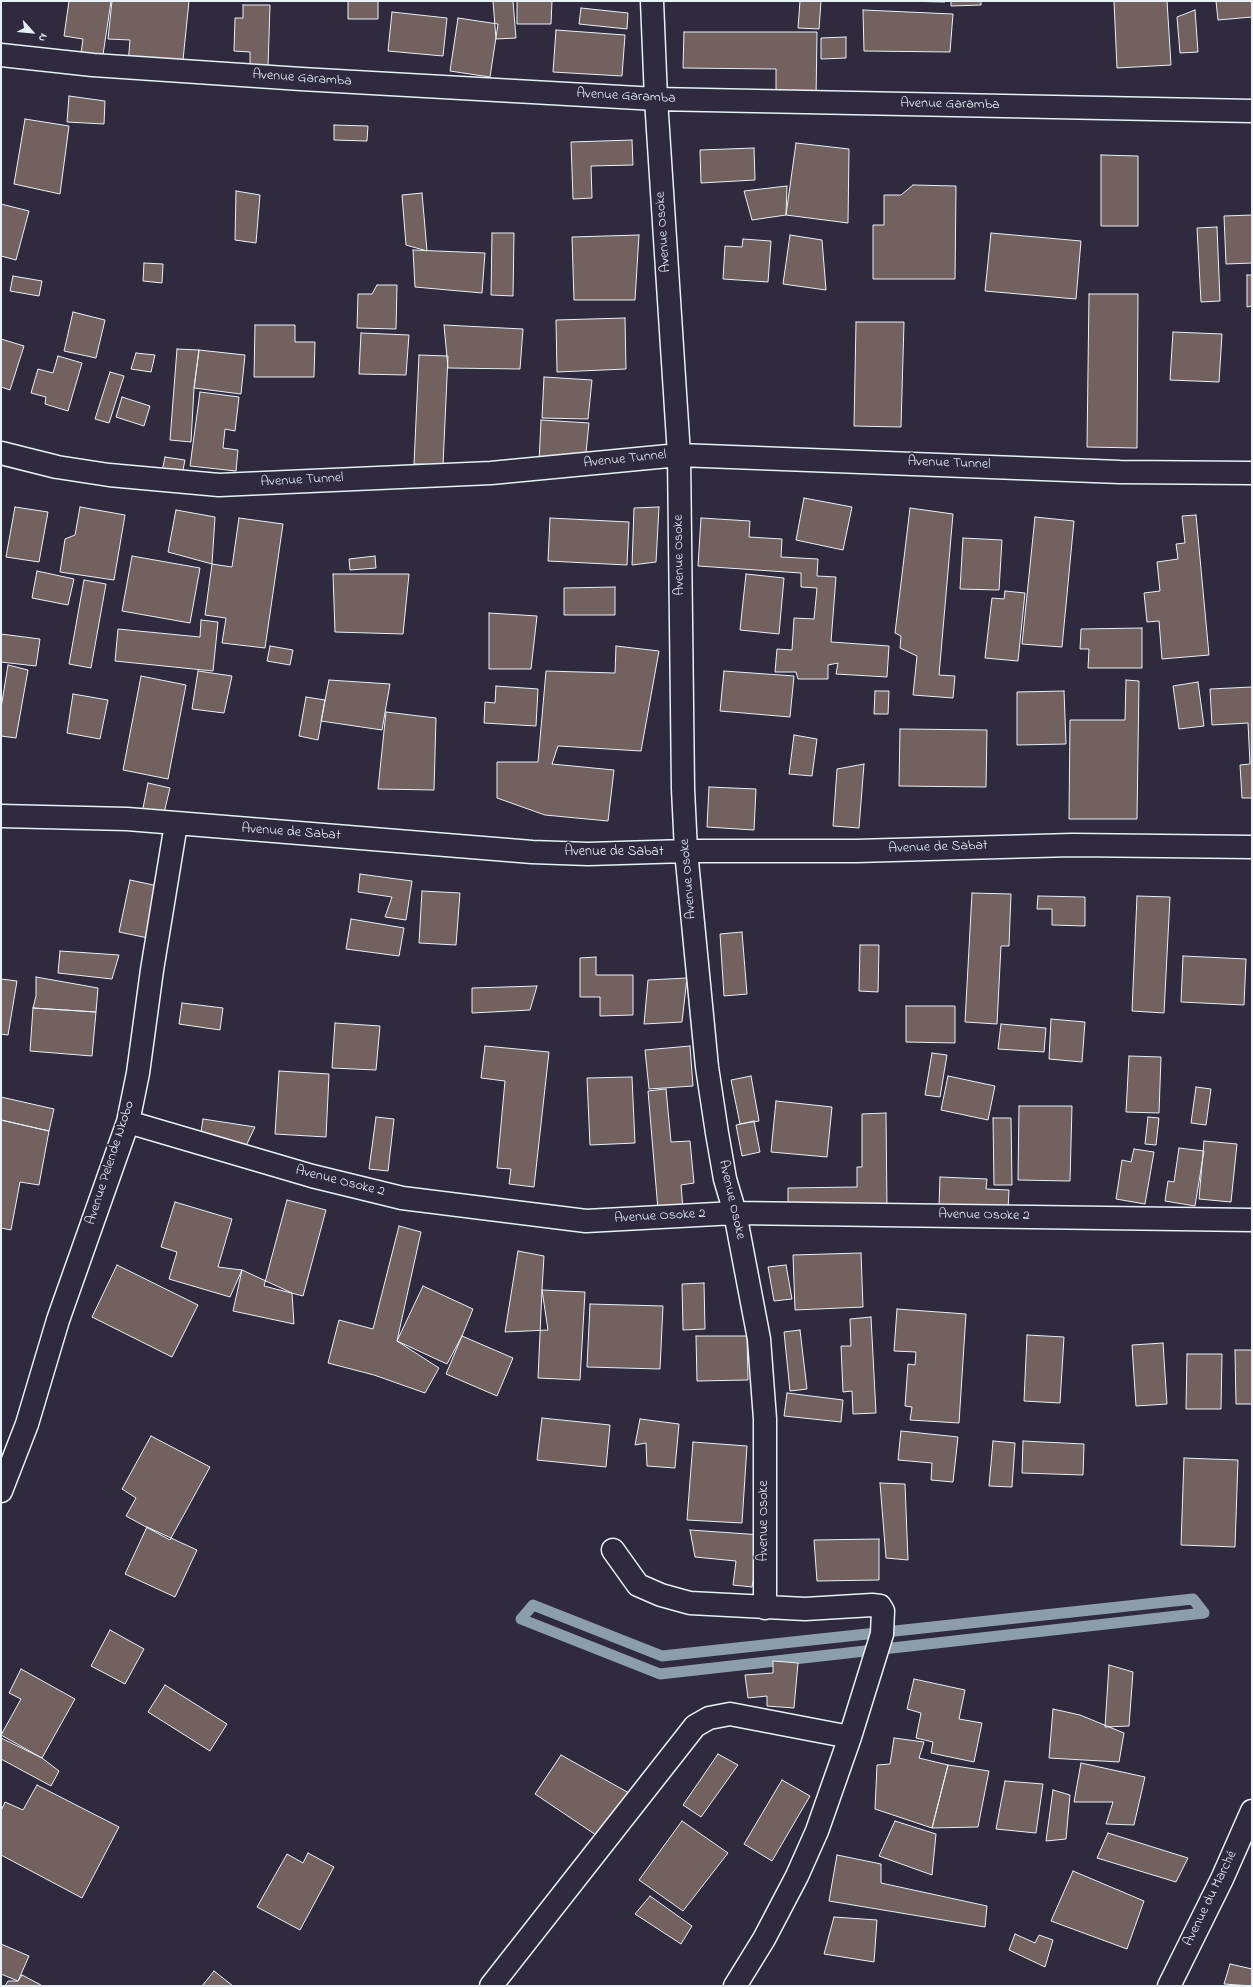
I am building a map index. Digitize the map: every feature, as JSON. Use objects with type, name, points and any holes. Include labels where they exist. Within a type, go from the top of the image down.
[{"type":"street","name":"Avenue Osoke","points":[[652,1],[656,99],[679,455],[683,788],[686,851],[707,1067],[725,1179],[735,1213],[760,1346],[765,1419],[765,1608]]},
{"type":"street","name":"Avenue Garamba","points":[[1,55],[92,65],[301,79],[656,99],[1252,111]]},
{"type":"street","name":"Avenue Tunnel","points":[[1,453],[57,466],[108,475],[219,485],[491,473],[679,455],[1120,472],[1252,473]]},
{"type":"street","name":"Avenue de Sabat","points":[[1,816],[127,820],[539,852],[588,854],[686,851],[856,851],[1072,845],[1252,847]]},
{"type":"street","name":"Avenue Pelende Nkobo","points":[[1,1491],[27,1424],[62,1311],[128,1122],[138,1073],[152,970],[176,824]]},
{"type":"street","name":"Avenue Osoke 2","points":[[128,1122],[312,1176],[402,1198],[586,1221],[735,1213],[1252,1220]]},
{"type":"street","points":[[613,1550],[638,1585],[661,1595],[690,1603],[805,1609],[872,1605],[880,1606],[883,1611],[883,1626],[850,1737],[817,1831],[797,1876],[764,1939],[735,1986]]},
{"type":"street","points":[[491,1986],[695,1726],[709,1718],[730,1714],[850,1737]]},
{"type":"street","name":"Avenue du Marché","points":[[1169,1986],[1222,1879],[1252,1812]]},
{"type":"building","points":[[69,1],[111,1],[103,55],[81,53],[83,39],[64,36]]},
{"type":"building","points":[[112,1],[189,1],[182,70],[128,64],[130,40],[108,39]]},
{"type":"building","points":[[348,1],[378,1],[378,19],[348,19]]},
{"type":"building","points":[[493,1],[513,1],[516,38],[496,39]]},
{"type":"building","points":[[517,1],[552,1],[551,24],[517,24]]},
{"type":"building","points":[[800,1],[821,1],[819,29],[798,28]]},
{"type":"building","points":[[902,1],[945,1],[945,2]]},
{"type":"building","points":[[951,1],[981,1],[981,5],[951,6]]},
{"type":"building","points":[[1114,1],[1167,1],[1171,65],[1117,68]]},
{"type":"building","points":[[1216,1],[1252,1],[1252,17],[1218,20]]},
{"type":"building","points":[[243,5],[270,5],[268,67],[250,66],[250,52],[234,51],[235,18],[243,18]]},
{"type":"building","points":[[581,8],[628,13],[627,29],[579,24]]},
{"type":"building","points":[[863,10],[953,14],[950,52],[864,51]]},
{"type":"building","points":[[1195,10],[1198,52],[1180,53],[1177,17]]},
{"type":"building","points":[[392,12],[447,18],[443,56],[388,51]]},
{"type":"building","points":[[458,18],[498,24],[490,77],[450,71]]},
{"type":"building","points":[[556,30],[625,35],[622,76],[553,72]]},
{"type":"building","points":[[684,32],[817,32],[816,100],[776,100],[776,69],[683,68]]},
{"type":"building","points":[[846,37],[846,58],[821,59],[821,38]]},
{"type":"building","points":[[69,96],[105,101],[104,124],[67,122]]},
{"type":"building","points":[[25,119],[69,126],[60,194],[14,184]]},
{"type":"building","points":[[334,125],[368,126],[367,141],[334,140]]},
{"type":"building","points":[[632,140],[633,165],[591,166],[592,198],[573,199],[571,142]]},
{"type":"building","points":[[796,143],[849,149],[848,223],[786,215]]},
{"type":"building","points":[[754,148],[755,180],[701,183],[700,150]]},
{"type":"building","points":[[1101,155],[1138,156],[1138,226],[1101,226]]},
{"type":"building","points":[[913,185],[956,186],[955,279],[873,279],[873,225],[884,225],[884,195],[901,195]]},
{"type":"building","points":[[787,186],[786,215],[752,220],[744,191]]},
{"type":"building","points":[[236,191],[260,195],[256,243],[235,240]]},
{"type":"building","points":[[422,193],[427,251],[406,245],[402,195]]},
{"type":"building","points":[[1,204],[29,211],[16,260],[1,256]]},
{"type":"building","points":[[1252,215],[1252,263],[1226,264],[1224,216]]},
{"type":"building","points":[[1217,227],[1220,301],[1201,302],[1197,228]]},
{"type":"building","points":[[492,233],[514,233],[513,296],[491,295]]},
{"type":"building","points":[[991,233],[1081,241],[1076,299],[985,291]]},
{"type":"building","points":[[639,235],[635,300],[574,300],[572,237]]},
{"type":"building","points":[[790,235],[822,240],[826,290],[783,284]]},
{"type":"building","points":[[743,239],[771,241],[768,282],[723,279],[725,246],[742,247]]},
{"type":"building","points":[[413,250],[485,253],[482,293],[415,287]]},
{"type":"building","points":[[144,263],[163,264],[162,283],[143,281]]},
{"type":"building","points":[[1247,275],[1252,275],[1252,306],[1247,307]]},
{"type":"building","points":[[13,276],[42,281],[39,296],[10,291]]},
{"type":"building","points":[[377,285],[397,285],[396,329],[357,328],[358,294],[372,294]]},
{"type":"building","points":[[1089,294],[1138,294],[1137,448],[1087,447]]},
{"type":"building","points":[[73,312],[105,320],[96,358],[64,351]]},
{"type":"building","points":[[625,318],[626,369],[557,372],[556,320]]},
{"type":"building","points":[[856,322],[904,322],[901,427],[854,426]]},
{"type":"building","points":[[255,325],[295,325],[295,342],[315,342],[314,377],[254,377]]},
{"type":"building","points":[[444,325],[523,329],[520,369],[448,368]]},
{"type":"building","points":[[1173,332],[1222,334],[1219,382],[1170,380]]},
{"type":"building","points":[[361,333],[409,335],[406,375],[359,374]]},
{"type":"building","points":[[1,339],[24,346],[10,390],[1,387]]},
{"type":"building","points":[[177,349],[199,350],[194,388],[191,442],[170,440]]},
{"type":"building","points":[[199,350],[245,355],[241,394],[194,388]]},
{"type":"building","points":[[136,353],[155,355],[151,372],[131,369]]},
{"type":"building","points":[[419,355],[448,356],[443,465],[414,464]]},
{"type":"building","points":[[58,356],[82,363],[68,411],[45,404],[46,397],[31,393],[38,369],[53,373]]},
{"type":"building","points":[[110,372],[124,376],[109,423],[95,419]]},
{"type":"building","points":[[544,377],[592,380],[588,419],[542,418]]},
{"type":"building","points":[[200,392],[239,397],[235,431],[225,429],[223,448],[238,450],[236,471],[190,466]]},
{"type":"building","points":[[122,397],[150,406],[144,426],[116,417]]},
{"type":"building","points":[[541,420],[589,423],[585,463],[539,462]]},
{"type":"building","points":[[165,457],[185,460],[181,480],[161,476]]},
{"type":"building","points":[[804,498],[852,507],[843,550],[796,540]]},
{"type":"building","points":[[15,507],[48,512],[39,562],[6,557]]},
{"type":"building","points":[[80,507],[125,515],[114,580],[60,572],[65,539],[75,535]]},
{"type":"building","points":[[659,507],[656,562],[632,565],[634,508]]},
{"type":"building","points":[[910,508],[953,514],[939,675],[955,676],[953,698],[913,695],[917,656],[900,648],[901,636],[895,633]]},
{"type":"building","points":[[176,510],[215,517],[212,564],[168,552]]},
{"type":"building","points":[[1196,515],[1209,655],[1162,659],[1159,621],[1147,622],[1144,593],[1160,591],[1157,562],[1178,559],[1176,544],[1185,543],[1182,516]]},
{"type":"building","points":[[1035,517],[1074,521],[1062,647],[1022,644]]},
{"type":"building","points":[[239,518],[283,524],[265,648],[222,643],[226,618],[205,615],[212,564],[232,567]]},
{"type":"building","points":[[550,518],[629,522],[627,565],[548,561]]},
{"type":"building","points":[[701,518],[750,521],[749,537],[782,539],[781,557],[818,559],[817,576],[836,577],[831,642],[889,646],[887,677],[836,674],[838,663],[828,665],[828,679],[798,679],[796,672],[775,672],[777,649],[792,650],[794,618],[814,619],[817,588],[801,587],[801,573],[698,566]]},
{"type":"building","points":[[963,538],[1002,540],[999,590],[960,589]]},
{"type":"building","points":[[132,556],[200,568],[190,623],[122,611]]},
{"type":"building","points":[[375,556],[376,568],[350,570],[349,559]]},
{"type":"building","points":[[37,571],[74,579],[68,605],[32,598]]},
{"type":"building","points":[[333,574],[409,574],[403,634],[335,632]]},
{"type":"building","points":[[746,574],[784,578],[779,634],[740,630]]},
{"type":"building","points":[[84,580],[106,584],[91,668],[69,664]]},
{"type":"building","points":[[615,587],[615,615],[564,615],[564,588]]},
{"type":"building","points":[[1005,591],[1025,593],[1018,661],[985,658],[992,598],[1004,599]]},
{"type":"building","points":[[489,613],[537,616],[531,669],[489,669]]},
{"type":"building","points":[[201,620],[218,622],[213,671],[115,661],[118,629],[200,637]]},
{"type":"building","points":[[1142,628],[1142,668],[1088,668],[1089,649],[1080,649],[1081,629]]},
{"type":"building","points":[[1,634],[40,639],[36,666],[1,662]]},
{"type":"building","points":[[270,646],[293,650],[290,665],[267,661]]},
{"type":"building","points":[[616,646],[659,651],[641,751],[558,746],[552,764],[614,770],[608,821],[545,815],[497,798],[497,762],[538,762],[546,671],[615,673]]},
{"type":"building","points":[[8,665],[28,670],[16,738],[1,736],[1,708]]},
{"type":"building","points":[[198,671],[232,676],[224,713],[192,709]]},
{"type":"building","points":[[724,671],[794,676],[790,717],[720,711]]},
{"type":"building","points":[[141,676],[186,685],[168,779],[123,770]]},
{"type":"building","points":[[329,680],[390,684],[382,730],[321,721]]},
{"type":"building","points":[[1126,680],[1139,681],[1137,819],[1069,819],[1070,720],[1125,720]]},
{"type":"building","points":[[1198,682],[1204,726],[1179,729],[1173,686]]},
{"type":"building","points":[[496,686],[538,689],[536,726],[484,723],[485,702],[495,703]]},
{"type":"building","points":[[1252,687],[1252,798],[1242,798],[1240,765],[1250,764],[1248,723],[1212,725],[1210,689]]},
{"type":"building","points":[[875,691],[889,691],[888,714],[874,714]]},
{"type":"building","points":[[1064,691],[1066,744],[1017,745],[1017,692]]},
{"type":"building","points":[[73,694],[108,700],[100,739],[67,733]]},
{"type":"building","points":[[306,697],[325,700],[318,740],[299,736]]},
{"type":"building","points":[[386,712],[436,718],[434,790],[378,789]]},
{"type":"building","points":[[900,729],[987,730],[986,787],[899,786]]},
{"type":"building","points":[[794,735],[817,739],[812,776],[789,774]]},
{"type":"building","points":[[864,764],[859,828],[833,826],[837,769]]},
{"type":"building","points":[[148,783],[170,788],[163,817],[142,813]]},
{"type":"building","points":[[709,787],[756,789],[754,830],[707,827]]},
{"type":"building","points":[[360,874],[412,881],[406,920],[385,917],[392,897],[358,892]]},
{"type":"building","points":[[130,880],[158,886],[148,938],[119,932]]},
{"type":"building","points":[[422,891],[460,893],[456,945],[419,943]]},
{"type":"building","points":[[972,893],[1011,894],[1009,946],[1001,946],[997,1024],[965,1022]]},
{"type":"building","points":[[1038,896],[1085,897],[1085,926],[1052,925],[1052,909],[1037,909]]},
{"type":"building","points":[[1137,896],[1170,897],[1164,1013],[1132,1011]]},
{"type":"building","points":[[351,919],[404,928],[399,956],[346,949]]},
{"type":"building","points":[[742,932],[747,994],[724,996],[720,934]]},
{"type":"building","points":[[860,945],[879,945],[878,992],[859,991]]},
{"type":"building","points":[[60,951],[119,955],[112,979],[58,973]]},
{"type":"building","points":[[1183,956],[1246,959],[1244,1005],[1181,1002]]},
{"type":"building","points":[[596,957],[596,975],[633,975],[633,1015],[600,1016],[600,997],[580,997],[580,958]]},
{"type":"building","points":[[36,977],[98,988],[96,1012],[33,1008],[36,996]]},
{"type":"building","points":[[687,978],[682,1022],[644,1024],[648,980]]},
{"type":"building","points":[[1,979],[17,981],[8,1035],[1,1034]]},
{"type":"building","points":[[537,986],[530,1010],[472,1013],[472,988]]},
{"type":"building","points":[[182,1003],[223,1008],[220,1030],[179,1024]]},
{"type":"building","points":[[906,1006],[955,1006],[955,1043],[906,1042]]},
{"type":"building","points":[[33,1008],[96,1012],[92,1056],[30,1051]]},
{"type":"building","points":[[1051,1019],[1085,1022],[1082,1062],[1049,1059]]},
{"type":"building","points":[[335,1023],[380,1026],[376,1070],[332,1068]]},
{"type":"building","points":[[1001,1024],[1046,1028],[1044,1052],[998,1049]]},
{"type":"building","points":[[485,1046],[549,1052],[534,1187],[509,1184],[511,1169],[497,1168],[505,1081],[481,1078]]},
{"type":"building","points":[[690,1046],[693,1086],[649,1089],[645,1050]]},
{"type":"building","points":[[932,1053],[947,1055],[940,1097],[925,1095]]},
{"type":"building","points":[[1129,1056],[1161,1057],[1159,1113],[1126,1112]]},
{"type":"building","points":[[279,1071],[329,1074],[326,1137],[275,1134]]},
{"type":"building","points":[[751,1076],[759,1121],[740,1124],[731,1080]]},
{"type":"building","points":[[948,1076],[995,1086],[988,1120],[941,1110]]},
{"type":"building","points":[[632,1077],[635,1143],[590,1145],[587,1078]]},
{"type":"building","points":[[1196,1087],[1211,1089],[1206,1125],[1191,1123]]},
{"type":"building","points":[[666,1089],[671,1142],[690,1141],[694,1183],[681,1185],[683,1208],[658,1210],[648,1091]]},
{"type":"building","points":[[1,1097],[54,1109],[49,1131],[1,1120]]},
{"type":"building","points":[[776,1101],[832,1107],[827,1157],[771,1152]]},
{"type":"building","points":[[1019,1106],[1072,1106],[1070,1181],[1018,1180]]},
{"type":"building","points":[[886,1113],[887,1211],[788,1213],[788,1188],[857,1187],[857,1167],[862,1167],[862,1114]]},
{"type":"building","points":[[376,1117],[394,1119],[388,1171],[369,1169]]},
{"type":"building","points":[[1148,1117],[1159,1118],[1156,1145],[1145,1144]]},
{"type":"building","points":[[993,1118],[1011,1118],[1012,1185],[994,1185]]},
{"type":"building","points":[[203,1119],[255,1127],[246,1146],[200,1139]]},
{"type":"building","points":[[1,1120],[49,1131],[39,1185],[20,1182],[11,1230],[1,1228]]},
{"type":"building","points":[[754,1121],[760,1152],[742,1156],[736,1125]]},
{"type":"building","points":[[1204,1141],[1237,1144],[1231,1202],[1199,1199]]},
{"type":"building","points":[[1179,1148],[1204,1151],[1195,1206],[1165,1201],[1168,1181],[1174,1182]]},
{"type":"building","points":[[1134,1149],[1154,1152],[1145,1204],[1116,1199],[1122,1160],[1131,1162]]},
{"type":"building","points":[[940,1177],[987,1179],[986,1189],[1009,1190],[1008,1210],[939,1207]]},
{"type":"building","points":[[287,1200],[326,1210],[303,1296],[264,1286]]},
{"type":"building","points":[[175,1202],[232,1219],[218,1267],[242,1270],[230,1297],[169,1279],[177,1252],[161,1247]]},
{"type":"building","points":[[399,1226],[421,1232],[397,1341],[439,1368],[425,1393],[374,1375],[328,1363],[339,1320],[373,1329]]},
{"type":"building","points":[[518,1251],[544,1256],[542,1290],[548,1330],[505,1332]]},
{"type":"building","points":[[861,1253],[863,1307],[795,1310],[793,1255]]},
{"type":"building","points":[[117,1265],[198,1305],[172,1357],[92,1317]]},
{"type":"building","points":[[786,1265],[792,1299],[774,1301],[768,1267]]},
{"type":"building","points":[[242,1270],[292,1293],[294,1324],[233,1311]]},
{"type":"building","points":[[704,1283],[705,1329],[683,1330],[682,1284]]},
{"type":"building","points":[[423,1286],[473,1309],[462,1336],[447,1364],[397,1341]]},
{"type":"building","points":[[542,1290],[585,1292],[580,1380],[538,1378]]},
{"type":"building","points":[[590,1304],[663,1306],[660,1369],[587,1367]]},
{"type":"building","points":[[897,1309],[966,1314],[959,1423],[910,1420],[912,1407],[905,1406],[908,1364],[915,1365],[916,1352],[894,1351]]},
{"type":"building","points":[[871,1317],[876,1413],[853,1414],[852,1391],[843,1392],[841,1346],[851,1346],[850,1319]]},
{"type":"building","points":[[800,1330],[807,1389],[790,1391],[784,1332]]},
{"type":"building","points":[[1027,1335],[1064,1337],[1060,1403],[1024,1401]]},
{"type":"building","points":[[462,1336],[513,1358],[497,1396],[446,1374]]},
{"type":"building","points":[[696,1336],[747,1336],[748,1380],[697,1381]]},
{"type":"building","points":[[1163,1343],[1167,1404],[1136,1406],[1132,1345]]},
{"type":"building","points":[[1235,1350],[1252,1350],[1252,1404],[1236,1404]]},
{"type":"building","points":[[1187,1354],[1222,1354],[1221,1409],[1186,1409]]},
{"type":"building","points":[[787,1393],[843,1400],[841,1422],[784,1416]]},
{"type":"building","points":[[542,1418],[610,1425],[606,1467],[537,1460]]},
{"type":"building","points":[[640,1419],[679,1424],[675,1468],[647,1466],[646,1443],[635,1445]]},
{"type":"building","points":[[901,1431],[958,1437],[953,1482],[931,1480],[932,1463],[898,1460]]},
{"type":"building","points":[[151,1436],[210,1467],[170,1540],[126,1516],[136,1498],[122,1489]]},
{"type":"building","points":[[993,1441],[1015,1443],[1012,1487],[989,1486]]},
{"type":"building","points":[[1023,1441],[1084,1444],[1083,1475],[1022,1473]]},
{"type":"building","points":[[693,1442],[747,1446],[742,1523],[687,1520]]},
{"type":"building","points":[[1184,1458],[1238,1460],[1235,1547],[1181,1545]]},
{"type":"building","points":[[880,1483],[905,1484],[908,1560],[886,1558]]},
{"type":"building","points":[[147,1527],[197,1550],[175,1597],[125,1574]]},
{"type":"building","points":[[690,1530],[762,1535],[752,1587],[733,1585],[736,1561],[695,1557]]},
{"type":"building","points":[[879,1539],[879,1580],[817,1581],[814,1540]]},
{"type":"building","points":[[110,1630],[144,1649],[125,1684],[91,1666]]},
{"type":"building","points":[[773,1661],[798,1663],[794,1708],[767,1706],[767,1696],[748,1698],[745,1675],[773,1673]]},
{"type":"building","points":[[1109,1665],[1133,1672],[1129,1726],[1105,1727]]},
{"type":"building","points":[[21,1669],[75,1699],[42,1758],[1,1735],[21,1699],[9,1693]]},
{"type":"building","points":[[914,1679],[965,1690],[959,1719],[982,1723],[974,1762],[931,1753],[933,1742],[916,1738],[921,1713],[907,1709]]},
{"type":"building","points":[[165,1685],[227,1724],[210,1751],[148,1712]]},
{"type":"building","points":[[1053,1709],[1080,1715],[1124,1733],[1119,1762],[1049,1758]]},
{"type":"building","points":[[1,1738],[42,1758],[59,1771],[51,1786],[1,1759]]},
{"type":"building","points":[[894,1738],[924,1742],[919,1758],[948,1765],[932,1828],[875,1809],[877,1765],[890,1764]]},
{"type":"building","points":[[718,1754],[738,1765],[701,1817],[683,1805]]},
{"type":"building","points":[[561,1755],[629,1793],[596,1835],[535,1794]]},
{"type":"building","points":[[1081,1763],[1145,1777],[1134,1825],[1106,1824],[1113,1802],[1074,1802]]},
{"type":"building","points":[[948,1765],[989,1771],[978,1827],[932,1828]]},
{"type":"building","points":[[782,1780],[810,1796],[772,1861],[744,1844]]},
{"type":"building","points":[[1005,1781],[1043,1784],[1036,1833],[996,1829]]},
{"type":"building","points":[[37,1785],[119,1827],[82,1898],[1,1855],[1,1811],[5,1802],[23,1810]]},
{"type":"building","points":[[1053,1790],[1070,1795],[1066,1839],[1046,1841]]},
{"type":"building","points":[[682,1821],[728,1853],[683,1911],[639,1880]]},
{"type":"building","points":[[895,1821],[936,1834],[932,1875],[879,1856]]},
{"type":"building","points":[[1108,1833],[1188,1858],[1176,1882],[1097,1858]]},
{"type":"building","points":[[308,1853],[334,1867],[300,1930],[257,1907],[287,1854],[303,1863]]},
{"type":"building","points":[[837,1855],[881,1864],[881,1883],[987,1906],[985,1927],[829,1901]]},
{"type":"building","points":[[1073,1871],[1144,1901],[1127,1949],[1051,1921]]},
{"type":"building","points":[[650,1896],[692,1926],[681,1944],[635,1914]]},
{"type":"building","points":[[834,1917],[877,1920],[874,1962],[824,1954]]},
{"type":"building","points":[[1015,1934],[1035,1943],[1039,1935],[1053,1940],[1045,1967],[1009,1950]]},
{"type":"building","points":[[1,1944],[29,1956],[18,1981],[1,1974]]},
{"type":"building","points":[[1230,1964],[1252,1969],[1252,1986],[1224,1984]]},
{"type":"building","points":[[214,1971],[233,1986],[202,1986]]},
{"type":"building","points":[[22,1975],[41,1985],[5,1986],[8,1981],[18,1981]]},
{"type":"waterway","points":[[1193,1599],[1204,1613],[660,1674],[521,1619],[533,1605],[662,1656],[1193,1599]]}]
